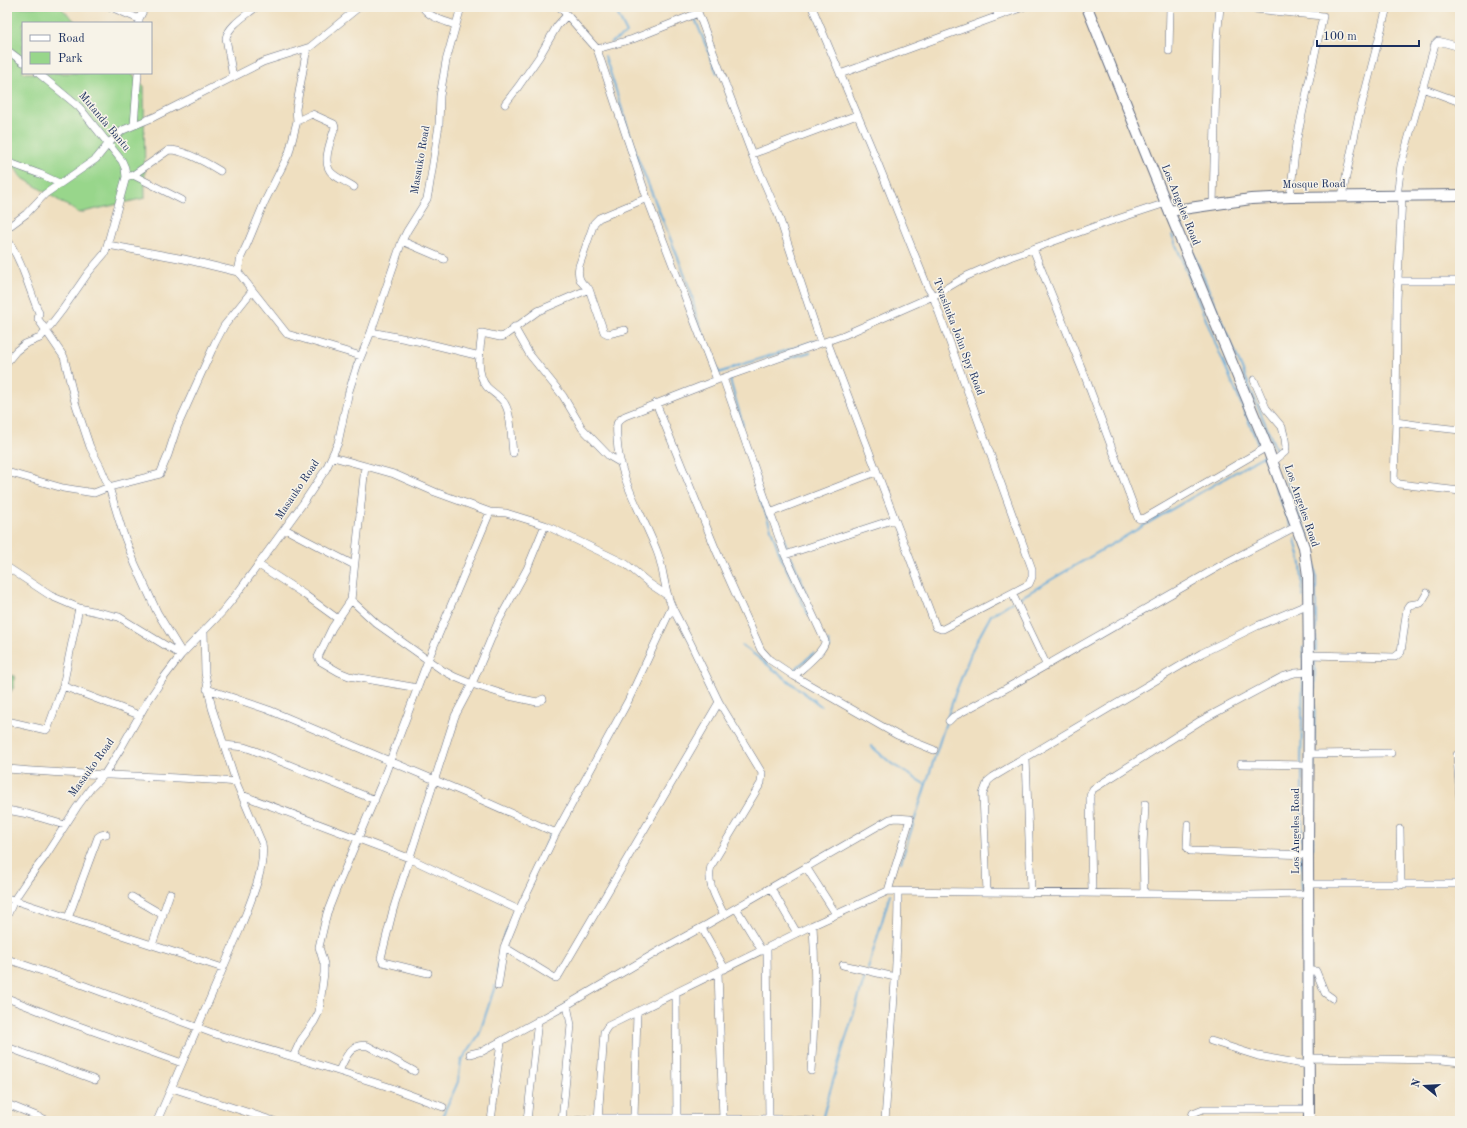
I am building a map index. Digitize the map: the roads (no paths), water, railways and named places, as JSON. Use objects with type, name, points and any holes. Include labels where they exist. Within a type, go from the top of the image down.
[{"type":"main road","name":"Los Angeles Road","points":[[1088,7],[1167,207],[1273,462],[1297,526],[1307,562],[1310,655],[1308,765],[1309,1121]]},
{"type":"main road","name":"Mosque Road","points":[[1167,207],[1213,205],[1251,199],[1290,196],[1460,195]]},
{"type":"street","points":[[111,7],[139,21],[145,7]]},
{"type":"street","points":[[233,77],[226,38],[227,33],[256,7]]},
{"type":"street","points":[[7,228],[26,214],[45,194],[59,183],[68,179],[96,159],[109,143],[123,130],[154,117],[273,58],[312,46],[359,7]]},
{"type":"street","points":[[424,7],[430,14],[455,25]]},
{"type":"street","name":"Masauko Road","points":[[7,916],[10,899],[91,788],[104,775],[139,715],[162,680],[181,654],[227,606],[259,565],[319,481],[333,457],[344,419],[351,383],[371,332],[402,241],[406,231],[427,199],[439,125],[442,84],[446,61],[461,7]]},
{"type":"street","points":[[560,7],[597,49],[647,198],[720,379],[785,555],[825,641],[826,644],[822,650],[794,676]]},
{"type":"street","name":"Twashuka John Spy Road","points":[[812,7],[932,296],[1032,569],[1032,577],[1029,584],[943,628],[938,629],[934,624],[895,519]]},
{"type":"street","points":[[995,7],[998,16]]},
{"type":"street","points":[[840,74],[1023,7]]},
{"type":"street","points":[[1169,51],[1170,7]]},
{"type":"street","points":[[1213,205],[1217,39],[1220,7]]},
{"type":"street","points":[[1234,7],[1313,11],[1323,16],[1296,143],[1290,196]]},
{"type":"street","points":[[1342,196],[1358,119],[1387,7]]},
{"type":"street","points":[[597,49],[633,39],[697,10],[752,154],[778,214],[824,342],[895,519],[785,555]]},
{"type":"street","points":[[505,104],[539,57],[557,26],[567,15]]},
{"type":"street","points":[[1460,47],[1438,41],[1436,42],[1401,165],[1399,196],[1394,480],[1399,484],[1460,491]]},
{"type":"street","points":[[238,272],[241,256],[289,152],[297,121],[296,109],[307,48]]},
{"type":"street","points":[[7,50],[22,61]]},
{"type":"street","name":"Mutanda Bantu","points":[[39,74],[79,108],[109,143],[122,161],[129,176]]},
{"type":"street","points":[[134,125],[138,74]]},
{"type":"street","points":[[1422,88],[1460,102]]},
{"type":"street","points":[[297,121],[312,114],[334,124],[335,127],[327,157],[328,168],[332,173],[354,187]]},
{"type":"street","points":[[752,154],[857,115]]},
{"type":"street","points":[[7,362],[16,351],[27,343],[40,338],[63,309],[88,273],[105,253],[129,176],[165,152],[171,150],[208,164],[220,171]]},
{"type":"street","points":[[7,162],[59,183]]},
{"type":"street","points":[[129,176],[182,200]]},
{"type":"street","points":[[625,330],[606,334],[589,289],[581,282],[578,273],[584,248],[594,223],[599,218],[647,198]]},
{"type":"street","points":[[724,915],[712,889],[710,880],[711,866],[762,783],[763,776],[719,702],[672,607],[658,554],[635,504],[621,463],[617,424],[621,418],[656,403],[824,342],[932,296],[967,276],[1034,248],[1099,225],[1167,207]]},
{"type":"street","points":[[7,239],[14,250],[39,314],[38,319],[64,358],[75,402],[90,447],[109,487],[123,533],[146,590],[181,654]]},
{"type":"street","points":[[402,241],[444,259]]},
{"type":"street","points":[[108,245],[184,259],[238,272],[287,334],[361,356]]},
{"type":"street","points":[[1034,248],[1086,379],[1138,518],[1145,518],[1267,447]]},
{"type":"street","points":[[1398,281],[1460,281]]},
{"type":"street","points":[[513,453],[508,413],[505,404],[487,387],[480,373],[482,333],[500,337],[504,336],[514,327],[538,311],[589,289]]},
{"type":"street","points":[[7,472],[63,488],[88,492],[100,492],[109,487],[160,474],[177,428],[214,344],[224,326],[252,291]]},
{"type":"street","points":[[514,327],[530,355],[563,396],[582,428],[609,456],[621,463]]},
{"type":"street","points":[[371,332],[422,342],[480,356]]},
{"type":"street","points":[[1254,380],[1266,408],[1282,427],[1285,439],[1286,447],[1284,452],[1273,462]]},
{"type":"street","points":[[656,403],[711,537],[762,650],[770,660],[794,676],[897,735],[934,750]]},
{"type":"street","points":[[1396,422],[1460,430]]},
{"type":"street","points":[[333,457],[394,474],[435,492],[490,512],[506,513],[545,525],[626,564],[650,584],[668,596]]},
{"type":"street","points":[[365,466],[350,600],[318,654],[318,657],[320,661],[339,672],[350,676],[418,688]]},
{"type":"street","points":[[770,513],[876,472]]},
{"type":"street","points":[[293,1057],[301,1040],[314,1022],[319,1012],[324,973],[324,964],[320,947],[327,913],[357,838],[375,800],[428,660],[490,512]]},
{"type":"street","points":[[428,973],[383,962],[381,960],[393,910],[409,858],[418,836],[455,716],[472,684],[496,627],[527,570],[545,525]]},
{"type":"street","points":[[949,721],[953,716],[1005,689],[1046,664],[1227,562],[1297,526]]},
{"type":"street","points":[[285,529],[354,565]]},
{"type":"street","points":[[259,565],[338,619]]},
{"type":"street","points":[[7,567],[51,596],[79,608],[119,617],[181,654]]},
{"type":"street","points":[[1012,593],[1046,664]]},
{"type":"street","points":[[1310,655],[1395,657],[1401,652],[1407,608],[1409,605],[1421,603],[1427,593]]},
{"type":"street","points":[[350,600],[377,624],[442,670],[472,684],[521,699],[537,702],[543,699]]},
{"type":"street","points":[[987,892],[983,794],[988,781],[1202,653],[1257,626],[1308,604]]},
{"type":"street","points":[[498,986],[504,947],[519,910],[556,833],[628,701],[672,607]]},
{"type":"street","points":[[7,722],[46,730],[48,728],[63,686],[79,608]]},
{"type":"street","points":[[157,1121],[251,901],[260,872],[263,852],[262,843],[236,782],[217,726],[207,689],[204,663],[204,631]]},
{"type":"street","points":[[1092,892],[1090,796],[1093,789],[1200,720],[1282,677],[1295,673],[1310,672]]},
{"type":"street","points":[[63,686],[139,715]]},
{"type":"street","points":[[207,689],[269,710],[556,833]]},
{"type":"street","points":[[504,947],[553,978],[556,978],[559,975],[719,702]]},
{"type":"street","points":[[224,745],[244,747],[253,750],[375,800]]},
{"type":"street","points":[[1309,754],[1391,753]]},
{"type":"street","points":[[1457,755],[1460,800]]},
{"type":"street","points":[[1026,758],[1030,892]]},
{"type":"street","points":[[1241,764],[1308,765]]},
{"type":"street","points":[[7,769],[104,775],[196,778],[236,782]]},
{"type":"street","points":[[242,795],[409,858],[519,910]]},
{"type":"street","points":[[1144,893],[1143,846],[1145,804]]},
{"type":"street","points":[[7,810],[28,814],[65,825]]},
{"type":"street","points":[[470,1054],[483,1051],[501,1042],[890,819],[910,819],[888,891]]},
{"type":"street","points":[[1188,824],[1188,847],[1190,851],[1308,855]]},
{"type":"street","points":[[1400,829],[1401,885]]},
{"type":"street","points":[[68,918],[98,837],[101,834],[106,834]]},
{"type":"street","points":[[806,867],[836,914]]},
{"type":"street","points":[[598,1119],[605,1030],[608,1026],[813,925],[888,891],[1092,892],[1249,895],[1308,889],[1460,884]]},
{"type":"street","points":[[770,888],[797,933]]},
{"type":"street","points":[[886,1121],[898,942],[898,891]]},
{"type":"street","points":[[152,945],[170,893]]},
{"type":"street","points":[[132,897],[163,914]]},
{"type":"street","points":[[10,899],[223,968]]},
{"type":"street","points":[[736,908],[764,950],[769,1119]]},
{"type":"street","points":[[811,1071],[815,1008],[813,925]]},
{"type":"street","points":[[702,928],[722,971],[723,1119]]},
{"type":"street","points":[[7,959],[237,1041],[386,1086],[443,1107]]},
{"type":"street","points":[[843,965],[895,977]]},
{"type":"street","points":[[1308,971],[1316,971],[1325,993],[1332,998]]},
{"type":"street","points":[[676,993],[676,1118]]},
{"type":"street","points":[[7,998],[65,1021],[182,1063]]},
{"type":"street","points":[[562,1121],[571,1025],[567,1005]]},
{"type":"street","points":[[637,1013],[639,1119]]},
{"type":"street","points":[[527,1121],[538,1020]]},
{"type":"street","points":[[1211,1040],[1258,1056],[1308,1061],[1442,1060],[1460,1062]]},
{"type":"street","points":[[491,1121],[501,1042]]},
{"type":"street","points":[[339,1071],[350,1051],[354,1047],[361,1044],[368,1046],[414,1071]]},
{"type":"street","points":[[7,1047],[95,1080]]},
{"type":"street","points":[[172,1088],[274,1121]]},
{"type":"street","points":[[7,1104],[49,1121]]},
{"type":"street","points":[[1190,1121],[1193,1113],[1203,1109],[1308,1109]]},
{"type":"street","points":[[574,1121],[598,1119],[676,1118],[812,1121]]},
{"type":"waterway","points":[[611,42],[627,33],[614,7]]},
{"type":"waterway","points":[[690,7],[693,13]]},
{"type":"waterway","points":[[694,16],[717,73]]},
{"type":"waterway","points":[[605,56],[638,159],[681,265],[692,296],[696,316],[719,373],[816,341]]},
{"type":"waterway","points":[[1181,224],[1277,452]]},
{"type":"waterway","points":[[1172,235],[1260,448]]},
{"type":"waterway","points":[[782,360],[810,352]]},
{"type":"waterway","points":[[731,378],[730,380],[743,425]]},
{"type":"waterway","points":[[1263,456],[1291,526]]},
{"type":"waterway","points":[[1018,599],[1263,456]]},
{"type":"waterway","points":[[1280,464],[1308,535],[1316,575],[1316,651]]},
{"type":"waterway","points":[[756,490],[780,555],[809,616]]},
{"type":"waterway","points":[[776,519],[789,552]]},
{"type":"waterway","points":[[1295,539],[1301,564],[1303,597]]},
{"type":"waterway","points":[[791,556],[808,597]]},
{"type":"waterway","points":[[901,862],[955,694],[973,648],[991,615],[1012,602]]},
{"type":"waterway","points":[[823,653],[830,647],[828,641]]},
{"type":"waterway","points":[[742,645],[821,706]]},
{"type":"waterway","points":[[1303,670],[1304,647]]},
{"type":"waterway","points":[[792,672],[814,653]]},
{"type":"waterway","points":[[1314,753],[1315,660]]},
{"type":"waterway","points":[[1301,764],[1303,677]]},
{"type":"waterway","points":[[871,746],[892,764],[926,785]]},
{"type":"waterway","points":[[1313,786],[1314,756]]},
{"type":"waterway","points":[[1302,770],[1302,850]]},
{"type":"waterway","points":[[1313,826],[1313,848]]},
{"type":"waterway","points":[[544,851],[551,833]]},
{"type":"waterway","points":[[1301,856],[1302,890]]},
{"type":"waterway","points":[[868,969],[890,894]]},
{"type":"waterway","points":[[503,942],[510,924]]},
{"type":"waterway","points":[[497,973],[500,954]]},
{"type":"waterway","points":[[822,1120],[866,974]]},
{"type":"waterway","points":[[440,1121],[458,1082],[461,1061],[479,1035],[495,986]]}]
